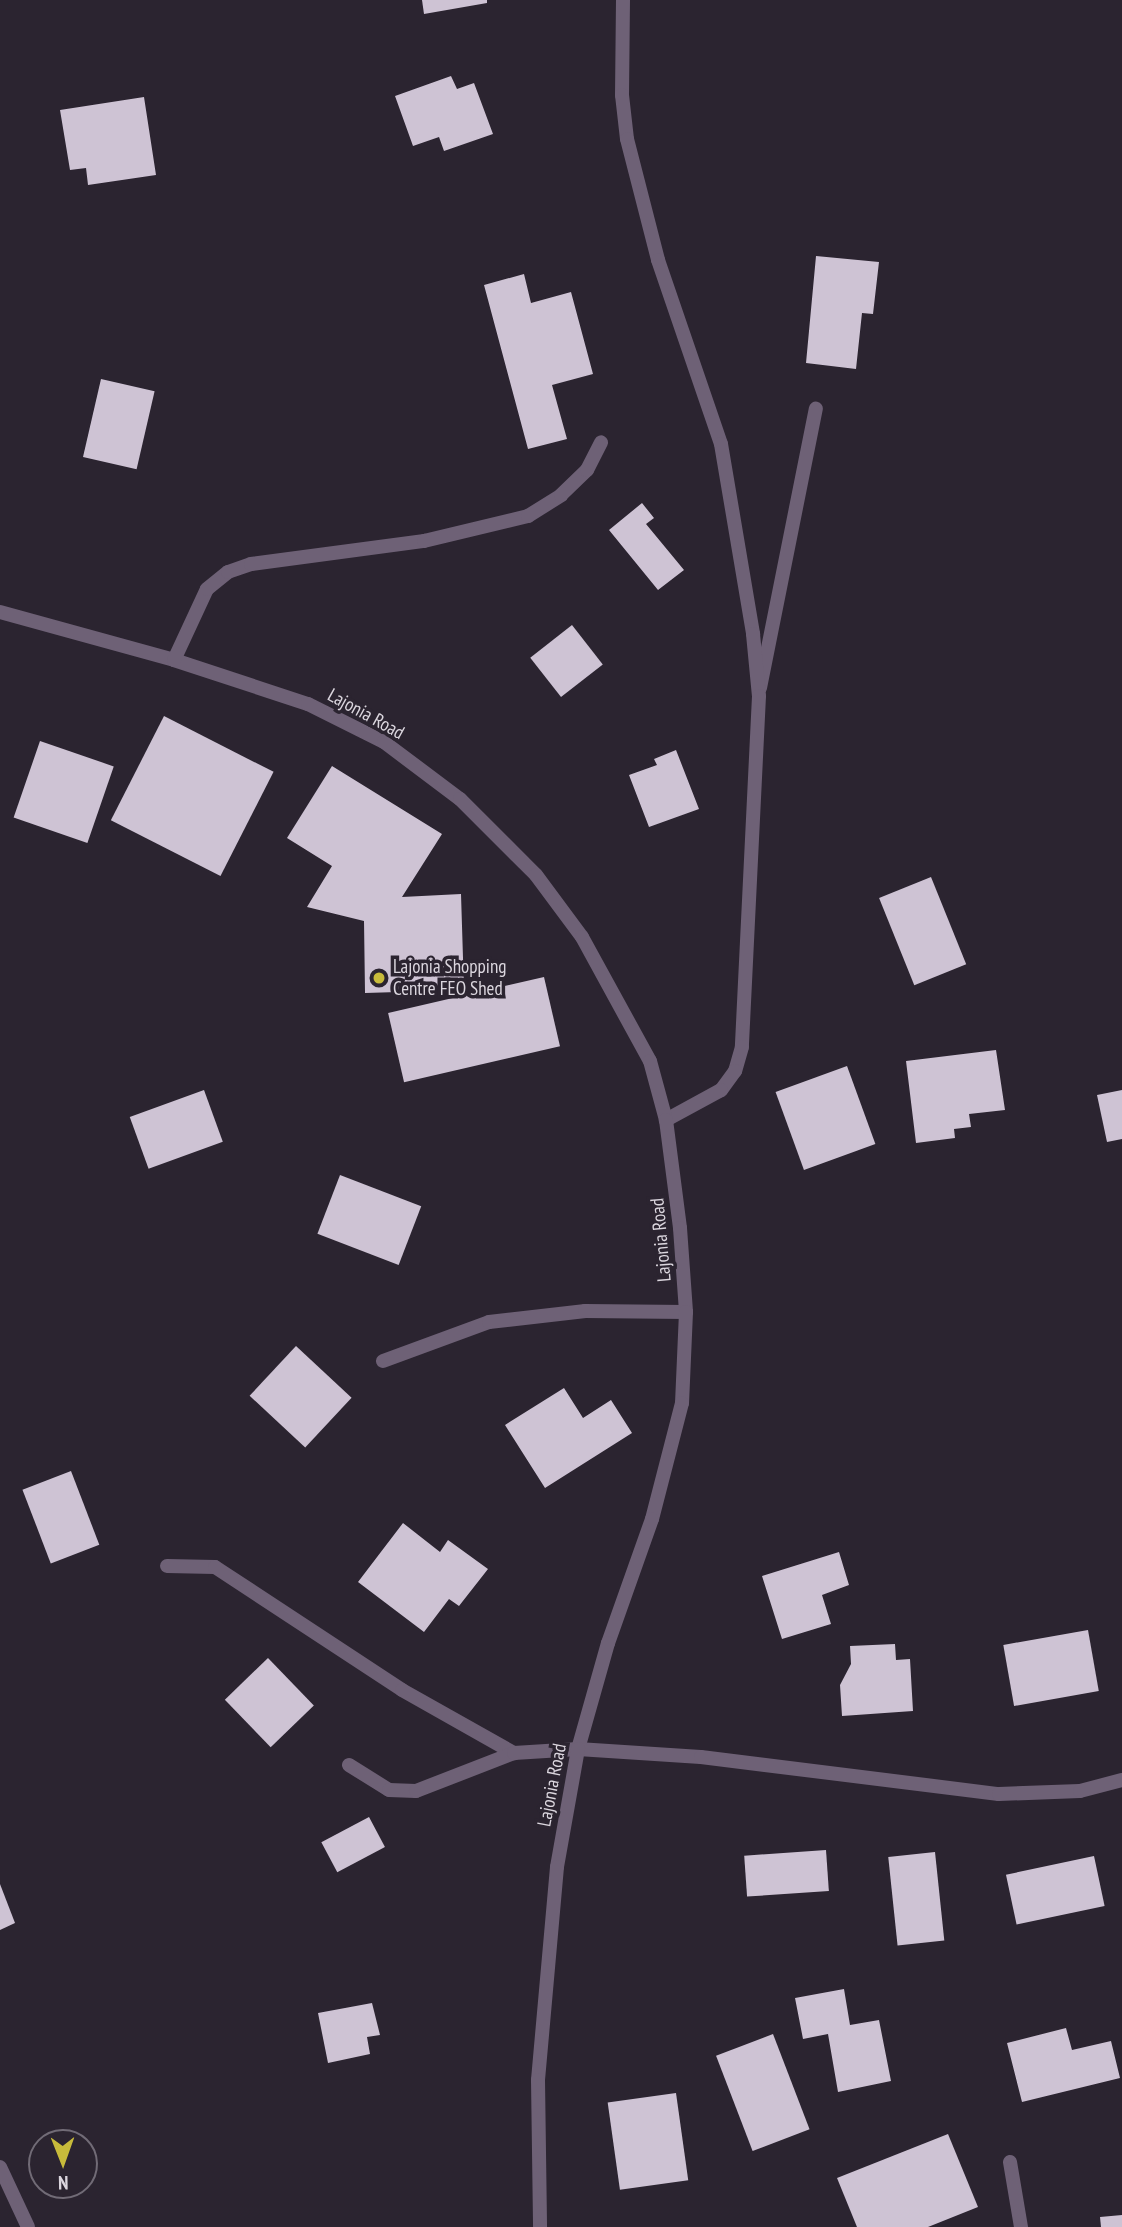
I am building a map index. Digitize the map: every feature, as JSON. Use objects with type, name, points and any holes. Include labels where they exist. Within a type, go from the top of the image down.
[{"type":"street","points":[[623,0],[622,95],[627,139],[658,260],[721,444],[753,634],[759,696],[742,1047],[736,1071],[721,1090],[666,1120]]},
{"type":"street","points":[[759,696],[816,408]]},
{"type":"street","points":[[174,660],[206,589],[228,572],[251,564],[424,541],[528,516],[561,495],[587,470],[601,442]]},
{"type":"street","name":"Lajonia Road","points":[[0,612],[174,660],[308,704],[384,742],[460,799],[536,875],[582,937],[650,1061],[666,1120],[686,1312],[682,1403],[670,1454],[578,1749],[545,1971],[538,2080],[540,2227]]},
{"type":"street","points":[[383,1361],[489,1322],[585,1311],[686,1312]]},
{"type":"street","points":[[166,1566],[215,1567],[402,1689],[513,1753]]},
{"type":"street","points":[[349,1765],[389,1790],[416,1791],[513,1753],[578,1749],[701,1757],[999,1794],[1080,1791],[1122,1780]]},
{"type":"street","points":[[1010,2162],[1021,2227]]},
{"type":"street","points":[[1,2174],[28,2227]]},
{"type":"building","points":[[422,0],[487,0],[487,3],[424,14]]},
{"type":"building","points":[[451,76],[457,89],[474,83],[493,134],[444,151],[439,137],[413,146],[395,96]]},
{"type":"building","points":[[144,97],[156,175],[88,185],[86,168],[70,170],[60,110]]},
{"type":"building","points":[[816,256],[879,262],[873,314],[862,313],[856,369],[806,363]]},
{"type":"building","points":[[524,274],[531,303],[571,292],[593,374],[552,385],[567,439],[528,449],[484,285]]},
{"type":"building","points":[[101,379],[155,391],[137,469],[83,457]]},
{"type":"building","points":[[642,503],[654,518],[646,524],[684,570],[658,590],[609,530]]},
{"type":"building","points":[[572,625],[603,664],[561,697],[530,658]]},
{"type":"building","points":[[164,716],[274,772],[220,876],[111,820]]},
{"type":"building","points":[[40,741],[114,766],[87,843],[14,818]]},
{"type":"building","points":[[676,750],[699,809],[649,827],[629,775],[657,765],[654,759]]},
{"type":"building","points":[[332,766],[442,834],[402,897],[461,894],[464,990],[365,993],[364,921],[307,907],[332,866],[287,838]]},
{"type":"building","points":[[931,877],[966,964],[914,985],[879,898]]},
{"type":"building","points":[[544,977],[560,1046],[404,1082],[388,1013]]},
{"type":"building","points":[[996,1050],[1005,1110],[969,1114],[971,1127],[954,1129],[955,1138],[916,1143],[906,1061]]},
{"type":"building","points":[[847,1066],[875,1144],[804,1170],[776,1092]]},
{"type":"building","points":[[204,1090],[223,1142],[149,1169],[130,1117]]},
{"type":"building","points":[[1122,1090],[1122,1139],[1107,1142],[1097,1095]]},
{"type":"building","points":[[340,1175],[421,1206],[399,1265],[317,1234]]},
{"type":"building","points":[[296,1346],[352,1398],[305,1448],[250,1396]]},
{"type":"building","points":[[564,1388],[583,1418],[611,1400],[632,1433],[545,1488],[505,1425]]},
{"type":"building","points":[[71,1471],[99,1545],[51,1563],[22,1490]]},
{"type":"building","points":[[403,1523],[440,1552],[448,1540],[488,1569],[459,1606],[449,1599],[424,1632],[358,1582]]},
{"type":"building","points":[[839,1552],[849,1585],[822,1595],[831,1624],[782,1639],[762,1576]]},
{"type":"building","points":[[1088,1630],[1099,1691],[1014,1706],[1003,1645]]},
{"type":"building","points":[[895,1644],[896,1660],[910,1659],[913,1711],[842,1716],[840,1685],[851,1664],[850,1646]]},
{"type":"building","points":[[268,1658],[314,1705],[271,1747],[225,1700]]},
{"type":"building","points":[[369,1817],[385,1847],[337,1872],[321,1842]]},
{"type":"building","points":[[826,1850],[829,1891],[747,1897],[744,1856]]},
{"type":"building","points":[[935,1852],[944,1941],[898,1945],[888,1857]]},
{"type":"building","points":[[1094,1856],[1105,1906],[1017,1925],[1006,1875]]},
{"type":"building","points":[[0,1884],[15,1923],[0,1930]]},
{"type":"building","points":[[844,1989],[850,2025],[879,2020],[891,2081],[838,2092],[828,2034],[803,2039],[795,1998]]},
{"type":"building","points":[[372,2003],[380,2035],[367,2037],[370,2054],[328,2063],[318,2013]]},
{"type":"building","points":[[1066,2028],[1072,2050],[1111,2041],[1120,2078],[1022,2102],[1007,2043]]},
{"type":"building","points":[[773,2034],[810,2129],[753,2151],[716,2056]]},
{"type":"building","points":[[676,2093],[688,2180],[620,2190],[608,2103]]},
{"type":"building","points":[[948,2134],[978,2207],[928,2227],[857,2227],[837,2178]]},
{"type":"building","points":[[1122,2215],[1122,2227],[1101,2227],[1100,2217]]},
{"type":"place","name":"Lajonia Shopping Centre FEO Shed","points":[[379,978]]}]
